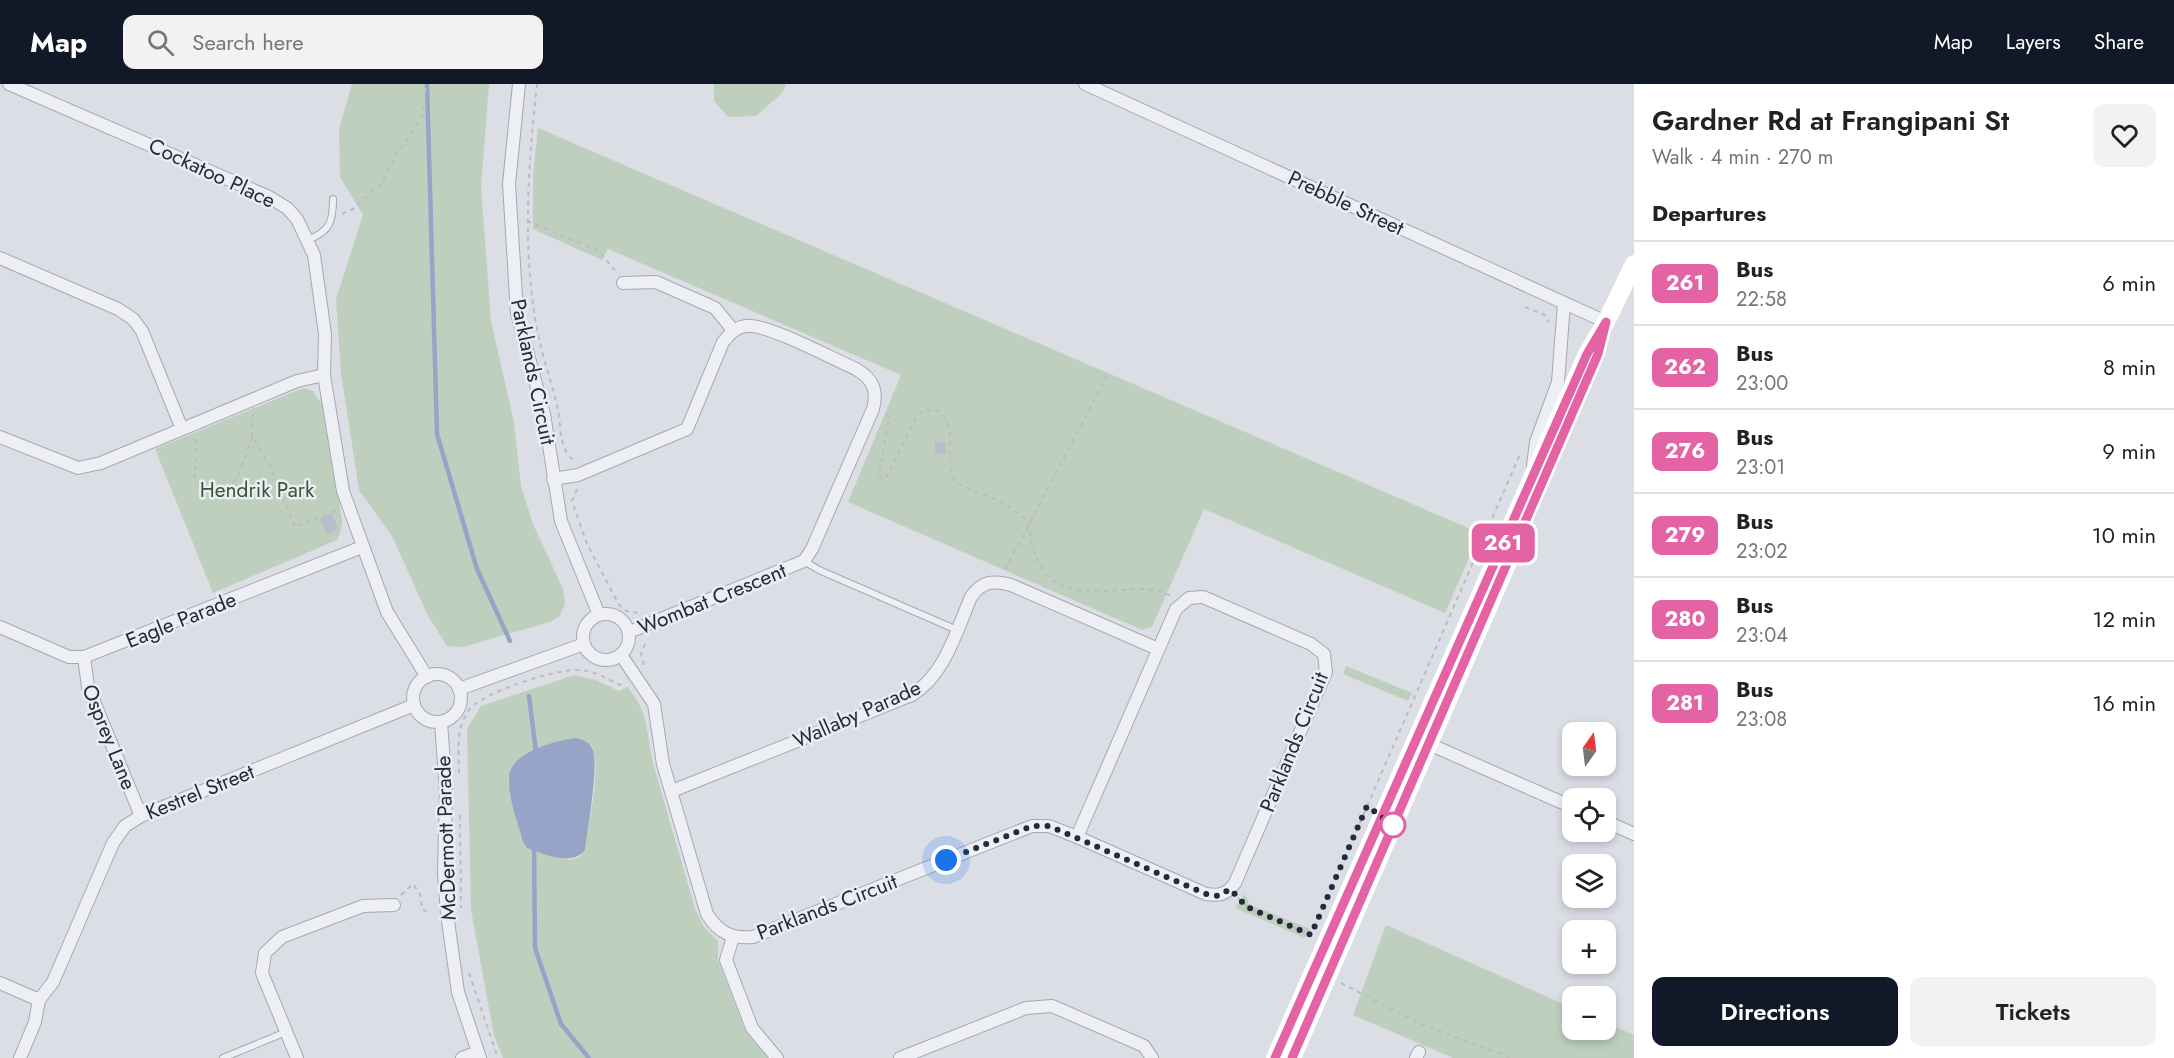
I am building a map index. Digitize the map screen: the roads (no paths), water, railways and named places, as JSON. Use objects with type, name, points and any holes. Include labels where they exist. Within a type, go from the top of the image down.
[{"type":"street","name":"Cockatoo Place","points":[[9,84],[269,197],[287,208],[308,240],[314,255],[326,334],[324,375],[348,506],[387,612],[427,677]]},
{"type":"street","name":"Parklands Circuit","points":[[519,84],[509,184],[518,312],[544,414],[561,521],[599,615]]},
{"type":"street","name":"Prebble Street","points":[[1085,84],[1606,322]]},
{"type":"street","points":[[0,258],[118,309],[133,319],[142,332],[182,429]]},
{"type":"street","points":[[1275,1058],[1589,349],[1606,322],[1634,264]]},
{"type":"street","points":[[553,479],[578,475],[687,429],[723,342],[733,330],[715,308],[666,286],[656,282],[623,283]]},
{"type":"street","points":[[1530,481],[1536,442],[1558,382],[1564,303]]},
{"type":"street","points":[[1292,1058],[1598,354],[1606,322]]},
{"type":"street","name":"Wombat Crescent","points":[[629,632],[804,561],[812,549],[873,409],[875,388],[868,376],[856,369],[754,325],[733,330]]},
{"type":"street","points":[[0,437],[78,468],[101,463],[297,381],[324,375]]},
{"type":"street","name":"Eagle Parade","points":[[84,657],[362,547]]},
{"type":"street","name":"Wallaby Parade","points":[[672,790],[912,695],[927,686],[937,673],[976,589],[991,581],[1000,582],[1158,649]]},
{"type":"street","name":"Parklands Circuit","points":[[621,655],[654,704],[663,764],[706,914],[713,924],[733,937],[753,937],[1032,826],[1049,826],[1206,894],[1218,896],[1230,889],[1326,672],[1327,662],[1319,649],[1311,644],[1203,597],[1189,598],[1181,603],[1158,649]]},
{"type":"street","points":[[599,615],[621,619],[629,632],[628,645],[621,655],[607,661],[593,656],[584,644],[583,637],[588,623],[599,615]]},
{"type":"street","points":[[0,627],[69,657],[84,657]]},
{"type":"street","points":[[459,689],[584,644]]},
{"type":"street","points":[[1077,837],[1158,649]]},
{"type":"street","name":"Osprey Lane","points":[[84,657],[88,687],[141,816]]},
{"type":"street","points":[[445,676],[459,689],[459,707],[452,717],[441,722],[427,720],[414,705],[417,686],[427,677],[445,676]]},
{"type":"street","name":"Kestrel Street","points":[[20,1058],[35,1022],[39,1000],[53,982],[113,843],[125,826],[141,816],[414,705]]},
{"type":"street","name":"McDermott Parade","points":[[441,722],[446,791],[444,873],[447,914],[458,992],[479,1055]]},
{"type":"street","points":[[1429,744],[1562,803]]},
{"type":"street","points":[[1616,826],[1634,834]]},
{"type":"street","points":[[297,1058],[262,973],[265,953],[271,944],[282,937],[363,906],[394,905]]},
{"type":"street","points":[[733,937],[726,960],[752,1028],[777,1058]]},
{"type":"street","points":[[0,983],[39,1000]]},
{"type":"street","points":[[900,1058],[1026,1008],[1039,1005],[1052,1006],[1144,1046],[1152,1058]]},
{"type":"street","points":[[462,1058],[479,1055]]},
{"type":"lane","points":[[308,240],[328,229],[333,218],[333,199]]},
{"type":"lane","points":[[804,561],[819,570],[957,630]]},
{"type":"lane","points":[[223,1058],[287,1032]]},
{"type":"water","points":[[577,738],[584,740],[592,748],[595,767],[585,850],[573,858],[558,858],[527,848],[523,842],[512,802],[509,778],[511,769],[525,754],[558,741]]},
{"type":"waterway","points":[[427,84],[437,434],[477,569],[510,641]]},
{"type":"waterway","points":[[529,696],[536,752]]},
{"type":"waterway","points":[[534,844],[535,948],[561,1024],[589,1058]]},
{"type":"park label","name":"Hendrik Park","points":[[257,490]]}]
